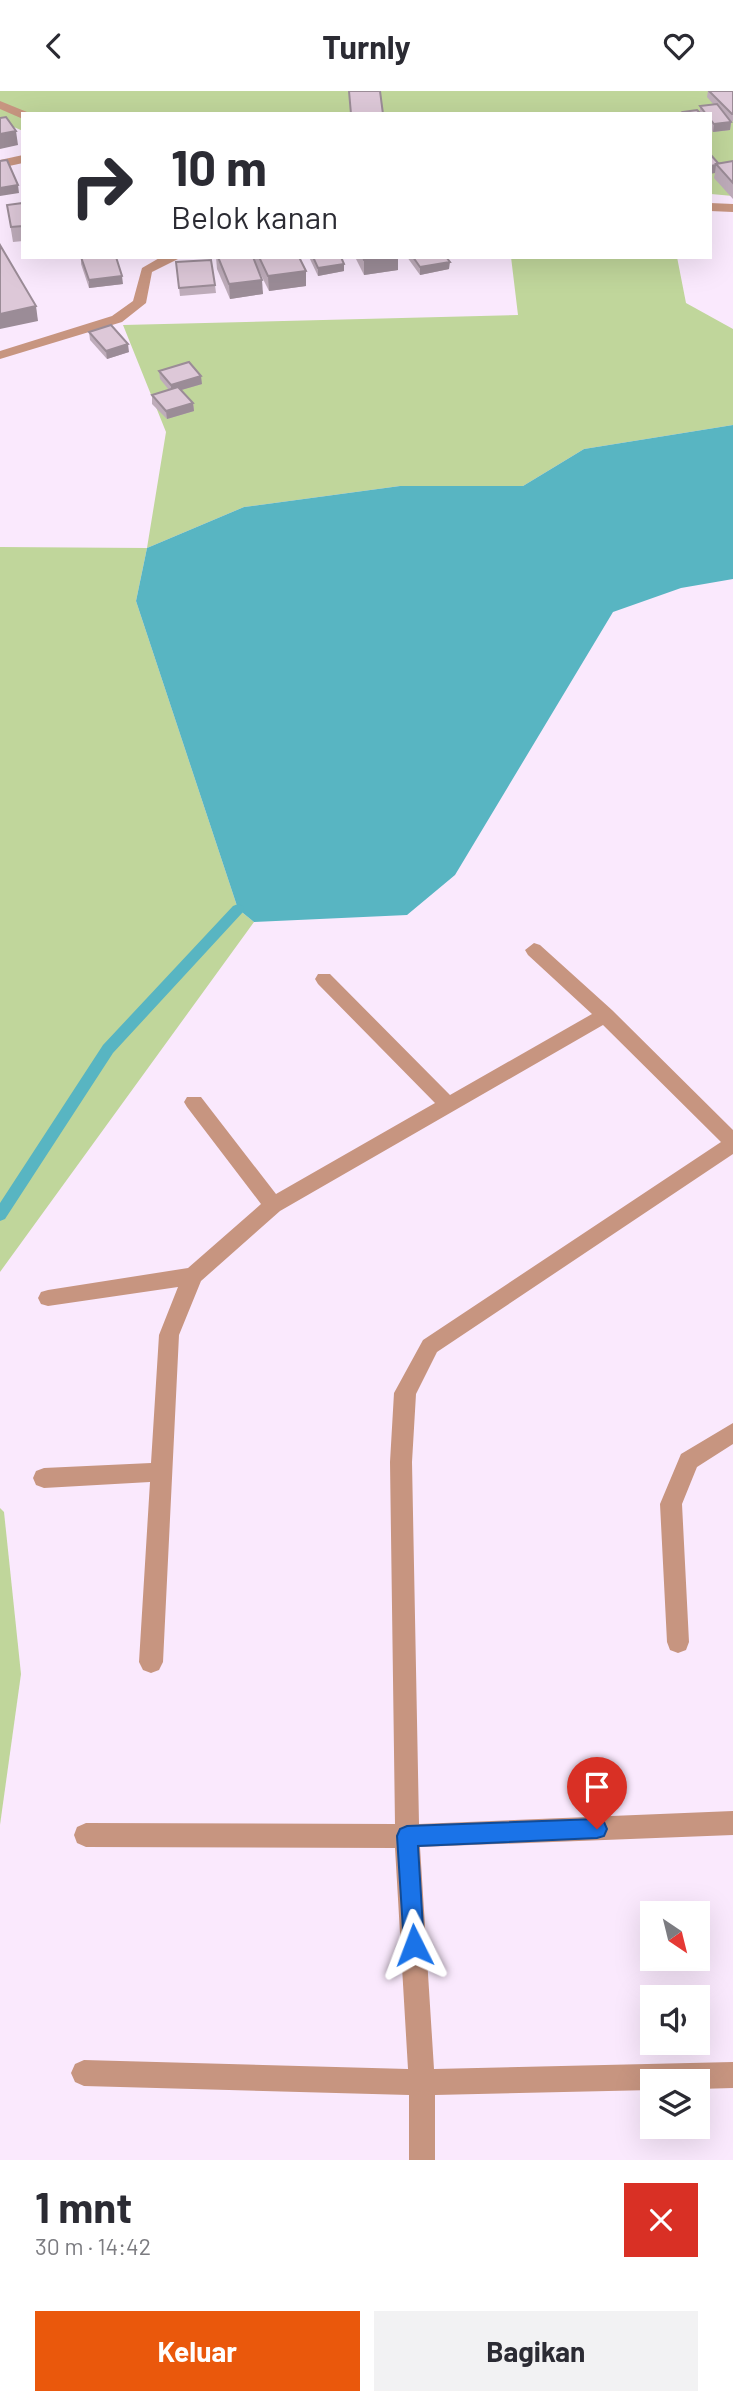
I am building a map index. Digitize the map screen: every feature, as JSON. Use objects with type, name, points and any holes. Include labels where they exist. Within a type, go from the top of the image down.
[{"type":"street","points":[[0,105],[21,114]]},
{"type":"street","points":[[0,164],[21,159]]},
{"type":"street","points":[[712,207],[733,208]]},
{"type":"street","points":[[0,355],[117,319],[138,303],[144,270],[152,263],[168,259]]},
{"type":"street","points":[[422,2160],[422,2082],[407,1836],[401,1462],[405,1393],[430,1346],[733,1143],[605,1015],[534,950]]},
{"type":"street","points":[[324,979],[447,1104]]},
{"type":"street","points":[[151,1662],[169,1335],[193,1276],[274,1205],[605,1015]]},
{"type":"street","points":[[194,1102],[274,1205]]},
{"type":"street","points":[[48,1298],[193,1276]]},
{"type":"street","points":[[678,1642],[671,1504],[689,1461],[733,1432]]},
{"type":"street","points":[[44,1478],[161,1472]]},
{"type":"street","points":[[86,1835],[407,1836],[733,1823]]},
{"type":"street","points":[[84,2073],[422,2082],[733,2075]]},
{"type":"green space","points":[[0,91],[733,91],[733,196],[712,194],[712,112],[21,112],[21,130],[0,121]]},
{"type":"green space","points":[[511,259],[677,259],[686,303],[733,329],[733,425],[584,449],[523,486],[400,486],[244,507],[147,548],[166,432],[123,325],[518,315]]},
{"type":"green space","points":[[0,547],[147,548],[136,601],[238,909],[254,922],[0,1272]]},
{"type":"green space","points":[[0,1508],[4,1512],[21,1674],[0,1825]]},
{"type":"water","points":[[733,425],[733,579],[681,588],[613,612],[455,875],[407,915],[254,922],[238,909],[136,601],[147,548],[244,507],[400,486],[523,486],[584,449]]},
{"type":"building","points":[[349,91],[380,91],[383,112],[351,112]]},
{"type":"building","points":[[709,91],[733,91],[733,114],[732,114]]},
{"type":"building","points":[[717,104],[731,122],[714,124],[712,112],[704,112],[700,106]]},
{"type":"building","points":[[6,117],[16,131],[0,134],[0,118]]},
{"type":"building","points":[[7,160],[18,185],[0,188],[0,161]]},
{"type":"building","points":[[733,161],[733,183],[716,164]]},
{"type":"building","points":[[21,203],[21,226],[11,227],[7,205]]},
{"type":"building","points":[[0,245],[36,306],[0,314]]},
{"type":"building","points":[[82,259],[117,259],[122,276],[89,280]]},
{"type":"building","points":[[219,259],[254,259],[262,280],[229,284]]},
{"type":"building","points":[[260,259],[300,259],[306,271],[268,276]]},
{"type":"building","points":[[314,259],[342,259],[344,264],[318,268]]},
{"type":"building","points":[[414,259],[448,259],[450,262],[420,267]]},
{"type":"building","points":[[211,260],[215,285],[179,288],[176,262]]},
{"type":"building","points":[[111,325],[128,344],[106,351],[89,332]]},
{"type":"building","points":[[189,362],[201,376],[171,385],[159,371]]},
{"type":"building","points":[[178,387],[193,403],[166,411],[152,395]]},
{"type":"waterway","points":[[0,1215],[108,1049],[238,909]]},
{"type":"route","points":[[414,1945],[407,1836],[597,1829]]}]
